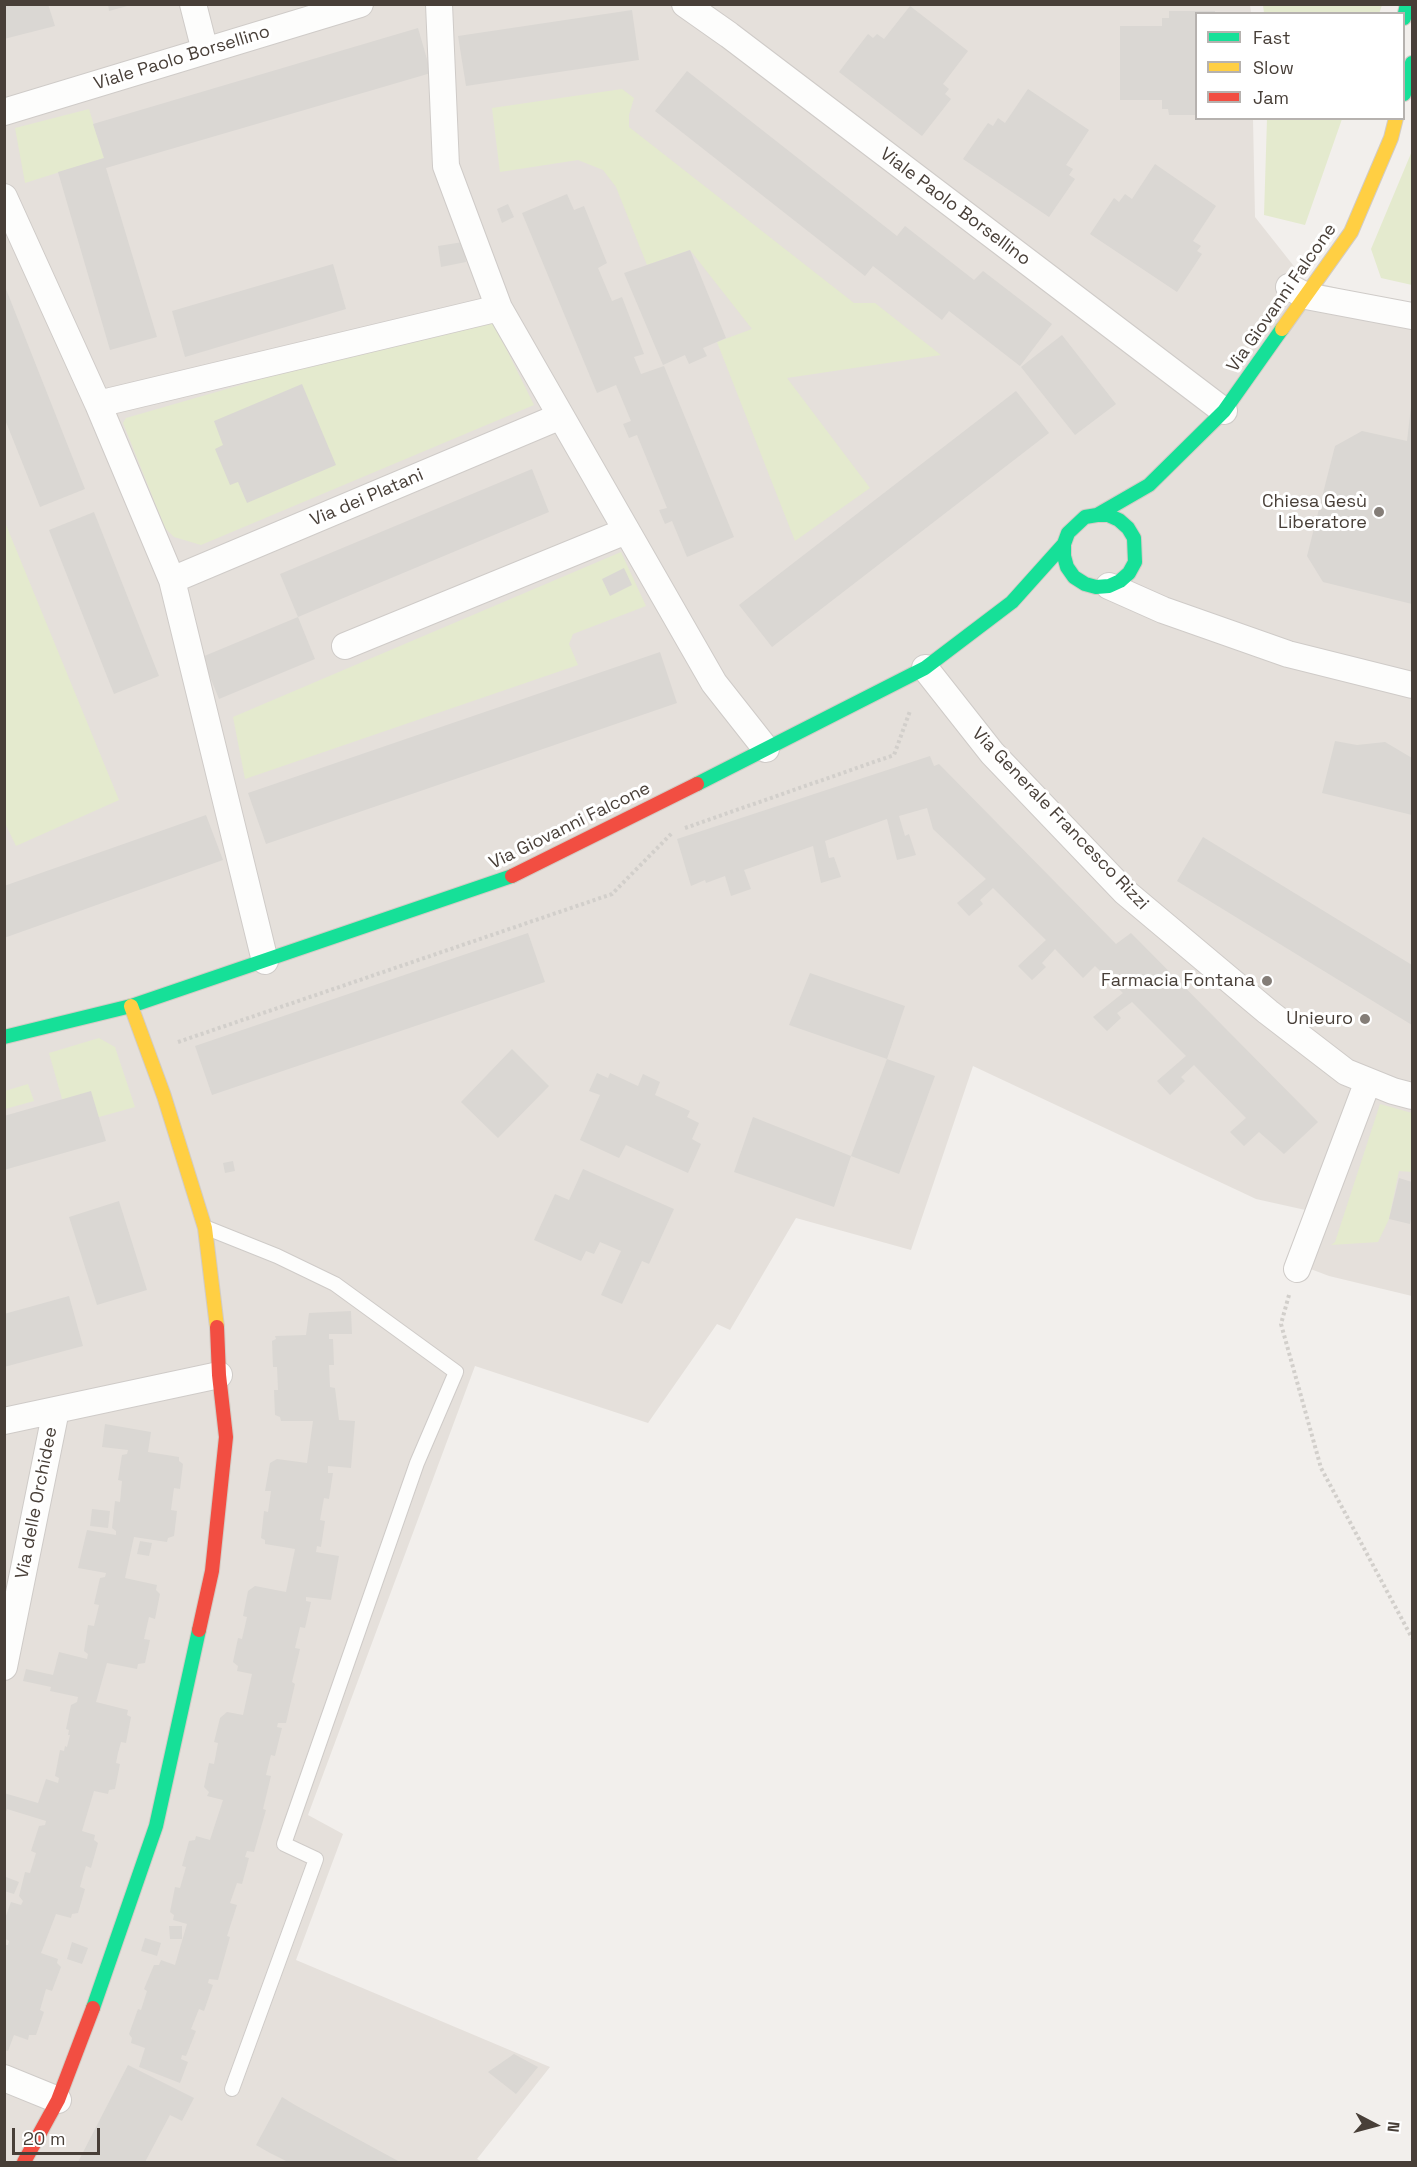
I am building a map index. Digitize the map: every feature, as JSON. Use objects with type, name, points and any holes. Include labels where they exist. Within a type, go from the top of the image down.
[{"type":"street","points":[[193,4],[205,51]]},
{"type":"street","name":"Viale Paolo Borsellino","points":[[4,112],[360,4]]},
{"type":"street","points":[[439,4],[447,166],[499,308],[714,683],[766,749]]},
{"type":"street","name":"Viale Paolo Borsellino","points":[[685,4],[1217,399]]},
{"type":"street","points":[[1405,90],[1413,63]]},
{"type":"street","name":"Via Giovanni Falcone","points":[[4,1037],[131,1006],[522,873],[925,668],[1012,602],[1064,544],[1068,533],[1076,524],[1085,518],[1097,515],[1149,485],[1186,451],[1217,399],[1293,290],[1351,232],[1395,120]]},
{"type":"street","points":[[4,197],[98,404],[172,580],[265,961]]},
{"type":"street","points":[[1293,290],[1413,316]]},
{"type":"street","points":[[98,404],[499,308]]},
{"type":"street","name":"Via Giovanni Falcone","points":[[1186,451],[1217,399]]},
{"type":"street","name":"Via dei Platani","points":[[172,580],[561,416]]},
{"type":"street","points":[[1064,589],[1120,581],[1129,573],[1141,512],[1149,485]]},
{"type":"street","points":[[1097,515],[1108,515],[1119,520],[1128,528],[1134,550],[1163,610]]},
{"type":"street","points":[[345,646],[626,531]]},
{"type":"street","points":[[1064,544],[1067,567],[1074,577],[1288,654],[1413,685]]},
{"type":"street","name":"Via Giovanni Falcone","points":[[1012,602],[1033,597]]},
{"type":"street","name":"Via Generale Francesco Rizzi","points":[[925,668],[992,753],[1125,892],[1268,1012],[1346,1072],[1393,1092],[1413,1096]]},
{"type":"street","points":[[24,2163],[58,2100],[98,1995],[156,1826],[212,1571],[226,1437],[219,1375],[216,1315],[205,1228],[164,1096],[131,1006]]},
{"type":"street","points":[[1297,1269],[1368,1082]]},
{"type":"street","points":[[4,1421],[219,1375]]},
{"type":"street","name":"Via delle Orchidee","points":[[4,1667],[56,1410]]},
{"type":"street","points":[[4,2078],[58,2100]]},
{"type":"lane","points":[[205,1228],[277,1256],[335,1284],[456,1372],[417,1463],[284,1844],[316,1859],[232,2089]]},
{"type":"path","points":[[169,1045],[612,894],[674,832],[894,755],[925,668]]},
{"type":"path","points":[[1297,1269],[1281,1324],[1321,1468],[1413,1638]]},
{"type":"shaded area","points":[[5,5],[1250,5],[1251,12],[1195,12],[1195,120],[1253,120],[1255,217],[1304,279],[1412,308],[1412,1296],[1329,1276],[1300,1265],[1319,1213],[1256,1199],[973,1066],[911,1250],[796,1218],[730,1330],[717,1324],[648,1423],[475,1366],[308,1815],[343,1834],[296,1960],[550,2067],[477,2159],[483,2162],[5,2162]]},
{"type":"green space","points":[[1263,4],[1382,5],[1380,12],[1264,12]]},
{"type":"green space","points":[[622,89],[634,98],[629,115],[629,127],[854,303],[875,303],[941,355],[787,378],[870,488],[795,541],[717,342],[752,329],[690,250],[647,265],[616,187],[603,170],[578,160],[500,172],[492,108]]},
{"type":"green space","points":[[89,109],[104,158],[25,183],[15,128]]},
{"type":"green space","points":[[1267,120],[1342,120],[1305,225],[1264,215]]},
{"type":"green space","points":[[1412,151],[1412,285],[1381,278],[1371,249]]},
{"type":"green space","points":[[480,316],[492,320],[534,405],[201,545],[174,537],[165,528],[123,423],[126,418]]},
{"type":"green space","points":[[4,520],[119,800],[16,846],[4,821]]},
{"type":"green space","points":[[621,552],[646,606],[573,634],[569,644],[578,665],[245,779],[233,717]]},
{"type":"green space","points":[[99,1038],[115,1047],[135,1107],[99,1117],[62,1099],[49,1053]]},
{"type":"green space","points":[[28,1084],[34,1101],[5,1109],[5,1091]]},
{"type":"green space","points":[[1380,1104],[1412,1113],[1412,1172],[1399,1171],[1389,1219],[1378,1242],[1331,1245],[1335,1242]]},
{"type":"building","points":[[4,4],[48,4],[55,26],[4,39]]},
{"type":"building","points":[[108,4],[131,4],[131,5],[109,11]]},
{"type":"building","points":[[910,6],[968,51],[943,84],[949,89],[945,94],[951,99],[922,136],[839,72],[868,34],[873,38],[877,34],[884,39]]},
{"type":"building","points":[[632,10],[639,60],[466,86],[458,36]]},
{"type":"building","points":[[1169,11],[1215,11],[1195,12],[1195,115],[1169,115],[1168,109],[1162,109],[1162,100],[1120,100],[1120,26],[1162,26],[1162,18],[1169,18]]},
{"type":"building","points":[[418,28],[431,73],[106,168],[157,337],[110,350],[58,172],[104,158],[93,124]]},
{"type":"building","points":[[687,71],[897,236],[905,226],[974,280],[983,271],[1052,324],[1020,366],[949,311],[942,320],[873,266],[865,276],[655,111]]},
{"type":"building","points":[[1028,89],[1089,130],[1066,165],[1073,169],[1069,175],[1075,179],[1049,217],[963,159],[988,123],[993,126],[998,118],[1005,123]]},
{"type":"building","points":[[1155,164],[1216,206],[1193,241],[1201,246],[1197,251],[1202,254],[1177,292],[1090,234],[1114,198],[1119,202],[1125,194],[1132,199]]},
{"type":"building","points":[[567,194],[574,210],[584,206],[607,263],[598,268],[612,301],[622,297],[644,354],[634,357],[641,374],[664,366],[734,537],[687,557],[672,521],[665,524],[659,510],[667,508],[637,435],[629,438],[623,424],[631,421],[616,385],[597,393],[522,213]]},
{"type":"building","points":[[508,204],[514,217],[502,223],[497,209]]},
{"type":"building","points":[[463,242],[466,262],[441,267],[438,246]]},
{"type":"building","points":[[690,250],[726,338],[703,348],[707,356],[689,364],[685,355],[663,365],[624,273]]},
{"type":"building","points":[[333,264],[346,309],[185,357],[172,311]]},
{"type":"building","points":[[4,284],[85,489],[40,507],[4,417]]},
{"type":"building","points":[[1062,335],[1116,404],[1075,435],[1021,367]]},
{"type":"building","points":[[302,384],[336,465],[247,503],[238,482],[230,485],[215,449],[223,445],[214,421]]},
{"type":"building","points":[[1016,391],[1049,433],[772,647],[739,605]]},
{"type":"building","points":[[1411,407],[1412,604],[1323,582],[1307,556],[1335,446],[1362,431],[1407,441]]},
{"type":"building","points":[[532,469],[549,512],[298,617],[280,574]]},
{"type":"building","points":[[94,512],[159,676],[114,694],[49,530]]},
{"type":"building","points":[[624,568],[632,585],[610,596],[602,579]]},
{"type":"building","points":[[298,617],[315,659],[219,699],[202,657]]},
{"type":"building","points":[[660,652],[677,703],[266,844],[248,793]]},
{"type":"building","points":[[1335,741],[1357,745],[1385,742],[1412,758],[1412,815],[1322,793]]},
{"type":"building","points":[[930,756],[934,766],[939,764],[1116,944],[1131,933],[1318,1122],[1284,1154],[1259,1132],[1244,1146],[1230,1132],[1246,1118],[1194,1065],[1181,1077],[1185,1081],[1170,1095],[1157,1081],[1186,1056],[1132,1002],[1117,1013],[1121,1018],[1107,1031],[1093,1017],[1123,993],[1095,966],[1083,978],[1055,949],[1042,963],[1046,967],[1032,980],[1018,966],[1046,940],[993,888],[980,900],[983,904],[969,916],[957,903],[986,879],[933,829],[927,808],[899,816],[905,836],[909,834],[916,855],[897,860],[887,819],[825,841],[829,858],[834,857],[841,877],[821,883],[813,846],[744,870],[751,889],[731,896],[725,876],[706,883],[705,880],[691,886],[677,839]]},
{"type":"building","points":[[206,815],[223,860],[4,938],[4,886]]},
{"type":"building","points":[[1203,837],[1412,965],[1412,1025],[1177,881]]},
{"type":"building","points":[[528,933],[545,982],[212,1095],[195,1046]]},
{"type":"building","points":[[810,973],[905,1006],[887,1059],[789,1025]]},
{"type":"building","points":[[512,1049],[549,1086],[498,1138],[461,1102]]},
{"type":"building","points":[[887,1059],[935,1076],[899,1174],[851,1156]]},
{"type":"building","points":[[597,1073],[608,1078],[610,1073],[638,1086],[643,1074],[660,1082],[655,1095],[690,1111],[687,1117],[699,1123],[692,1139],[701,1144],[688,1173],[626,1145],[619,1158],[580,1140],[600,1095],[589,1091]]},
{"type":"building","points":[[91,1091],[106,1141],[4,1170],[4,1116]]},
{"type":"building","points":[[753,1117],[851,1156],[834,1207],[734,1172]]},
{"type":"building","points":[[233,1161],[235,1171],[225,1173],[223,1163]]},
{"type":"building","points":[[583,1169],[674,1209],[649,1264],[642,1261],[622,1304],[601,1295],[621,1251],[600,1242],[594,1254],[586,1251],[581,1261],[534,1240],[555,1194],[569,1200]]},
{"type":"building","points":[[1399,1178],[1412,1182],[1410,1224],[1389,1219]]},
{"type":"building","points":[[119,1201],[147,1290],[97,1305],[69,1217]]},
{"type":"building","points":[[69,1296],[83,1346],[4,1367],[4,1314]]},
{"type":"building","points":[[351,1311],[352,1334],[329,1334],[329,1339],[333,1339],[334,1365],[329,1365],[330,1387],[335,1388],[339,1420],[355,1421],[351,1468],[328,1466],[328,1473],[333,1473],[329,1499],[324,1498],[320,1520],[325,1521],[321,1547],[317,1546],[316,1552],[339,1556],[331,1600],[306,1597],[306,1601],[311,1602],[305,1628],[300,1627],[295,1648],[300,1649],[292,1682],[295,1684],[286,1723],[278,1723],[277,1727],[282,1728],[275,1756],[271,1755],[266,1775],[271,1776],[263,1809],[266,1810],[254,1852],[247,1851],[245,1857],[249,1858],[242,1884],[237,1883],[230,1903],[237,1905],[227,1936],[230,1937],[218,1980],[209,1979],[208,1983],[213,1985],[204,2011],[199,2009],[191,2029],[196,2031],[186,2056],[182,2055],[181,2059],[188,2062],[180,2083],[139,2067],[145,2048],[131,2043],[132,2038],[129,2034],[138,2009],[141,2010],[147,1991],[144,1989],[154,1965],[159,1965],[161,1960],[175,1965],[187,1924],[173,1920],[174,1915],[170,1912],[175,1887],[180,1888],[186,1867],[182,1866],[189,1841],[195,1840],[196,1836],[210,1840],[223,1800],[207,1796],[209,1792],[204,1787],[209,1763],[214,1764],[218,1743],[214,1742],[220,1718],[227,1712],[243,1715],[252,1674],[237,1671],[238,1666],[233,1662],[238,1638],[242,1639],[247,1617],[243,1616],[248,1591],[255,1586],[286,1592],[295,1549],[265,1544],[265,1540],[261,1538],[264,1511],[268,1512],[271,1491],[265,1491],[270,1463],[277,1459],[307,1463],[313,1421],[281,1421],[280,1417],[275,1415],[274,1390],[278,1390],[277,1367],[273,1367],[272,1341],[276,1339],[275,1336],[306,1335],[309,1313]]},
{"type":"building","points":[[105,1424],[151,1432],[148,1452],[179,1457],[179,1461],[183,1464],[180,1489],[174,1488],[171,1510],[177,1511],[174,1536],[168,1538],[167,1542],[134,1537],[125,1578],[157,1585],[156,1590],[160,1594],[155,1619],[149,1617],[144,1639],[150,1640],[145,1663],[138,1664],[137,1669],[107,1663],[96,1702],[128,1710],[127,1715],[131,1717],[126,1743],[121,1742],[118,1753],[116,1763],[120,1764],[115,1789],[109,1790],[108,1794],[94,1791],[82,1831],[95,1835],[94,1840],[98,1843],[91,1868],[86,1866],[83,1876],[80,1887],[85,1889],[78,1913],[72,1914],[71,1918],[56,1914],[41,1953],[58,1959],[57,1963],[61,1967],[52,1991],[46,1989],[40,2010],[44,2012],[36,2035],[29,2035],[28,2040],[14,2035],[8,2051],[4,2050],[4,1945],[8,1945],[9,1941],[4,1938],[4,1921],[11,1902],[21,1905],[23,1901],[19,1896],[25,1872],[30,1873],[36,1853],[31,1851],[39,1826],[45,1825],[46,1821],[7,1809],[4,1818],[4,1793],[38,1803],[46,1779],[58,1783],[59,1778],[55,1776],[60,1750],[64,1751],[65,1746],[67,1747],[70,1735],[68,1735],[69,1730],[66,1729],[71,1705],[77,1702],[78,1697],[50,1691],[51,1687],[23,1681],[26,1669],[53,1675],[59,1652],[87,1659],[88,1654],[84,1651],[88,1625],[94,1626],[99,1605],[94,1604],[100,1578],[105,1577],[106,1573],[78,1568],[87,1530],[116,1535],[116,1531],[112,1528],[115,1501],[120,1502],[122,1481],[118,1480],[122,1455],[127,1454],[128,1450],[102,1447]]},
{"type":"building","points":[[92,1509],[110,1511],[108,1528],[90,1526]]},
{"type":"building","points":[[140,1541],[152,1543],[149,1556],[137,1554]]},
{"type":"building","points":[[6,1877],[19,1882],[14,1894],[4,1891]]},
{"type":"building","points":[[169,1926],[182,1926],[182,1939],[170,1939]]},
{"type":"building","points":[[145,1938],[161,1943],[157,1956],[141,1951]]},
{"type":"building","points":[[72,1942],[88,1948],[82,1964],[67,1959]]},
{"type":"building","points":[[514,2054],[538,2067],[516,2094],[488,2072]]},
{"type":"building","points":[[128,2065],[194,2098],[182,2121],[170,2115],[145,2162],[78,2162]]},
{"type":"building","points":[[282,2097],[400,2162],[288,2162],[270,2153],[256,2145]]},
{"type":"traffic: fast","points":[[1405,13],[1407,4]]},
{"type":"traffic: fast","points":[[1405,90],[1412,63]]},
{"type":"traffic: fast","points":[[1097,515],[1108,515],[1119,520],[1134,538],[1135,562],[1129,573],[1120,581],[1109,586],[1096,587],[1085,584],[1074,577],[1067,567],[1064,556],[1064,544],[1068,533],[1085,517],[1097,515],[1149,485],[1224,411],[1282,329]]},
{"type":"traffic: fast","points":[[697,784],[925,668],[1012,602],[1064,544]]},
{"type":"traffic: fast","points":[[4,1037],[131,1006],[512,876]]},
{"type":"traffic: fast","points":[[93,2008],[156,1826],[199,1630]]},
{"type":"traffic: slow","points":[[1282,329],[1351,232],[1391,138],[1396,120]]},
{"type":"traffic: slow","points":[[131,1006],[164,1096],[205,1228],[217,1327]]},
{"type":"traffic: jam","points":[[512,876],[697,784]]},
{"type":"traffic: jam","points":[[199,1630],[212,1571],[226,1437],[219,1375],[217,1327]]},
{"type":"traffic: jam","points":[[24,2162],[58,2100],[93,2008]]},
{"type":"place","name":"Chiesa Gesù Liberatore","points":[[1379,512]]},
{"type":"place","name":"Farmacia Fontana","points":[[1267,981]]},
{"type":"place","name":"Unieuro","points":[[1365,1019]]}]
